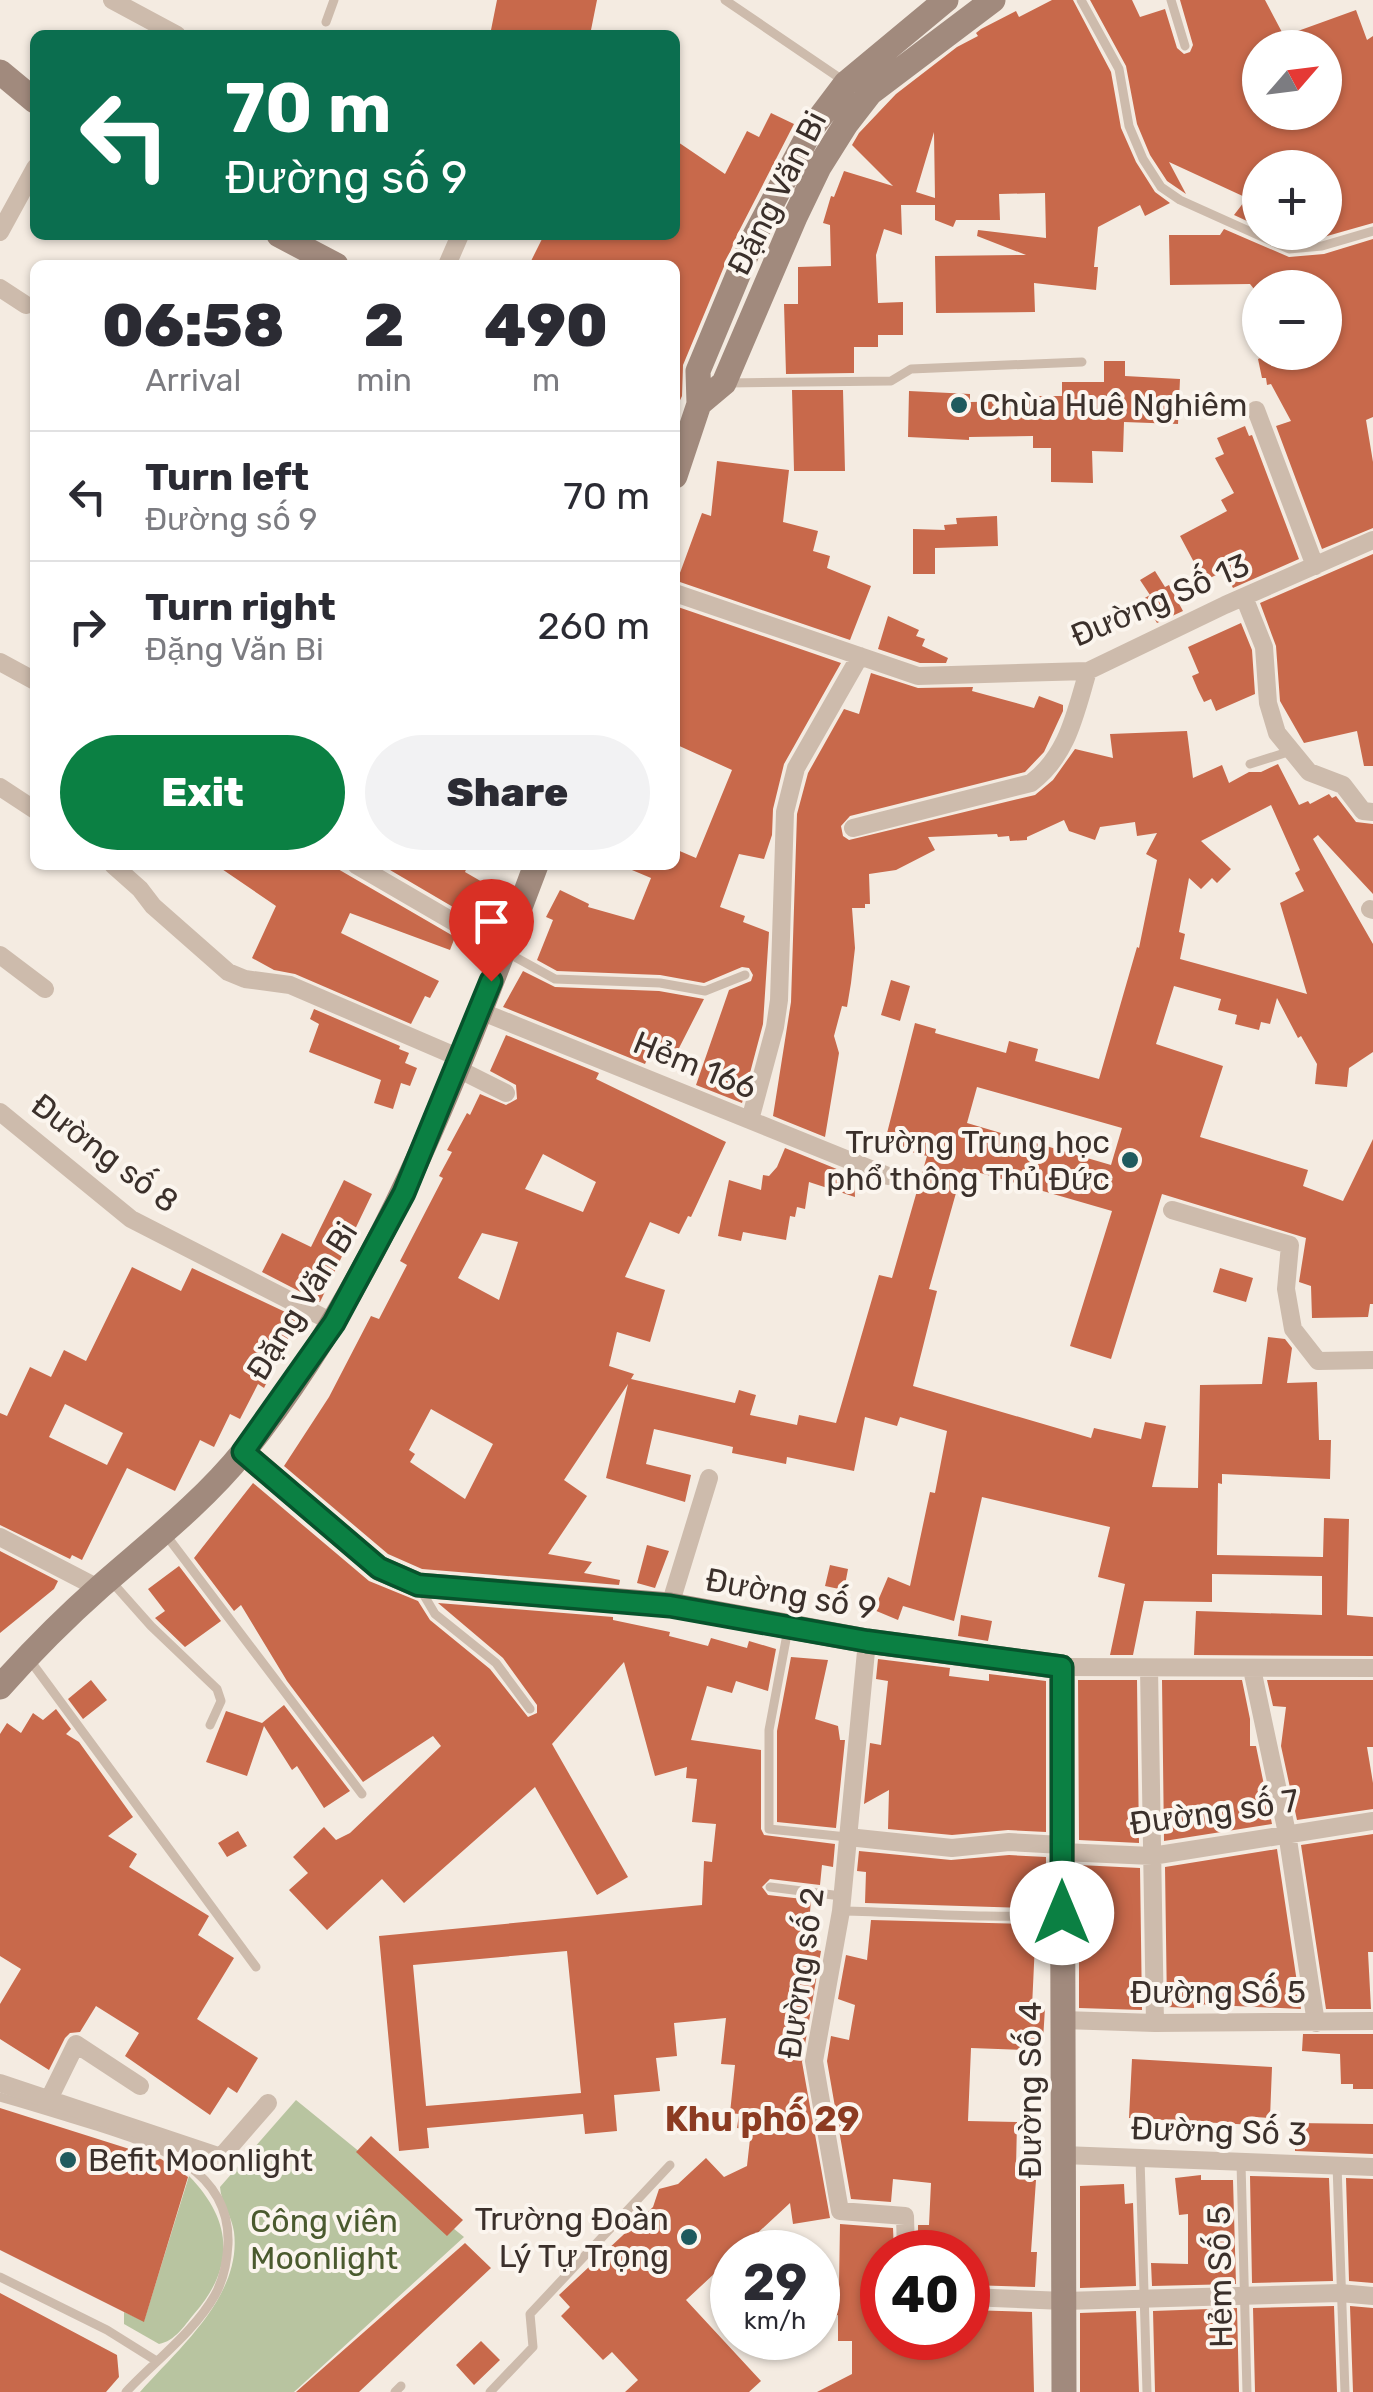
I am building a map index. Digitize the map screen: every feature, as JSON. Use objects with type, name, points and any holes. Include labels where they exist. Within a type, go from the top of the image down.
[{"type":"main road","name":"Đặng Văn Bi","points":[[700,404],[698,371],[753,239],[812,128],[846,83],[946,0]]},
{"type":"main road","name":"Đặng Văn Bi","points":[[680,442],[700,404],[724,383],[811,184],[846,124],[870,93],[993,0]]},
{"type":"main road","points":[[0,72],[30,97]]},
{"type":"main road","points":[[287,240],[321,260]]},
{"type":"main road","name":"Đặng Văn Bi","points":[[0,1687],[27,1656],[164,1533],[243,1452],[334,1323],[404,1193],[480,1011],[531,870]]},
{"type":"main road","name":"Đường số 9","points":[[243,1452],[379,1568],[418,1585],[670,1606],[867,1641],[1062,1667]]},
{"type":"main road","name":"Đường Số 4","points":[[1062,1667],[1064,2392]]},
{"type":"street","points":[[112,0],[168,30]]},
{"type":"street","points":[[0,232],[30,177]]},
{"type":"street","points":[[0,288],[26,305]]},
{"type":"street","points":[[1256,410],[1315,566]]},
{"type":"street","name":"Đường Số 13","points":[[680,595],[918,676],[1088,671],[1373,540]]},
{"type":"street","points":[[1244,596],[1264,646],[1268,702],[1277,733],[1309,772],[1342,786],[1364,810],[1373,812]]},
{"type":"street","points":[[750,1120],[779,1000],[784,812],[796,768],[860,656]]},
{"type":"street","points":[[0,662],[30,679]]},
{"type":"street","points":[[853,828],[1031,783],[1047,771],[1065,745],[1088,671]]},
{"type":"street","points":[[0,786],[30,807]]},
{"type":"street","points":[[119,870],[228,972],[245,979],[290,985],[458,1063],[506,1093]]},
{"type":"street","points":[[365,870],[502,950]]},
{"type":"street","points":[[0,955],[44,989]]},
{"type":"street","name":"Hẻm 166","points":[[480,1011],[888,1176]]},
{"type":"street","name":"Đường số 8","points":[[0,1112],[131,1218],[334,1323]]},
{"type":"street","points":[[1172,1210],[1290,1245],[1286,1288],[1294,1329],[1318,1360],[1373,1360]]},
{"type":"street","points":[[670,1606],[709,1478]]},
{"type":"street","points":[[0,1536],[104,1583]]},
{"type":"street","name":"Đường số 2","points":[[867,1641],[842,1904],[814,2061],[840,2211],[905,2216],[905,2230]]},
{"type":"street","name":"Đường số 9","points":[[1062,1667],[1373,1668]]},
{"type":"street","points":[[1149,1668],[1155,2022]]},
{"type":"street","points":[[1252,1669],[1287,1832],[1316,2023]]},
{"type":"street","name":"Đường số 7","points":[[848,1837],[952,1848],[1010,1842],[1152,1856],[1373,1821]]},
{"type":"street","name":"Đường Số 5","points":[[1063,2020],[1373,2020]]},
{"type":"street","points":[[50,2099],[76,2044],[140,2086]]},
{"type":"street","points":[[0,2083],[221,2157],[268,2103]]},
{"type":"street","name":"Đường Số 3","points":[[1063,2155],[1373,2167]]},
{"type":"street","points":[[990,2298],[1064,2301],[1340,2293],[1373,2296]]},
{"type":"lane","points":[[326,22],[334,0]]},
{"type":"lane","points":[[725,0],[846,83]]},
{"type":"lane","points":[[1081,0],[1119,68],[1129,126],[1142,159],[1161,186],[1180,200],[1288,250],[1322,246],[1373,231]]},
{"type":"lane","points":[[1171,0],[1185,46]]},
{"type":"lane","points":[[724,383],[892,381],[910,369],[1082,362]]},
{"type":"lane","points":[[1250,764],[1291,751]]},
{"type":"lane","points":[[502,950],[555,978],[660,983],[705,992],[745,975]]},
{"type":"lane","points":[[164,1533],[362,1794]]},
{"type":"lane","points":[[104,1583],[216,1690],[221,1700],[210,1724]]},
{"type":"lane","points":[[418,1585],[435,1614],[496,1663],[530,1709]]},
{"type":"lane","points":[[789,1627],[769,1730],[769,1829],[848,1837]]},
{"type":"lane","points":[[27,1656],[256,1967]]},
{"type":"lane","points":[[770,1887],[842,1904],[938,1916],[1062,1913]]},
{"type":"lane","points":[[0,2097],[149,2143],[181,2159],[211,2186],[228,2229],[222,2278],[214,2298],[126,2392]]},
{"type":"lane","points":[[1140,2158],[1146,2392]]},
{"type":"lane","name":"Hẻm Số 5","points":[[1241,2160],[1247,2392]]},
{"type":"lane","points":[[490,2392],[533,2347],[530,2314],[670,2165]]},
{"type":"lane","points":[[1337,2165],[1345,2392]]},
{"type":"lane","points":[[0,2278],[107,2330],[156,2360]]},
{"type":"green space","name":"Công viên Moonlight","points":[[296,2100],[464,2237],[294,2392],[140,2392],[204,2320],[228,2278],[234,2232],[220,2187]]},
{"type":"green space","points":[[189,2176],[214,2209],[221,2226],[222,2261],[208,2296],[174,2336],[159,2344],[124,2324],[124,2312],[144,2321]]},
{"type":"building","points":[[497,0],[597,0],[591,30],[491,30]]},
{"type":"building","points":[[1052,0],[1073,0],[1111,72],[1121,128],[1136,162],[1155,192],[1170,203],[1145,216],[1140,205],[1098,227],[1096,290],[1034,283],[1035,312],[936,313],[935,256],[1026,255],[977,236],[978,230],[1046,238],[1045,193],[999,194],[1000,220],[956,220],[953,227],[935,220],[935,205],[901,205],[902,235],[884,229],[876,255],[878,303],[903,302],[903,335],[878,335],[878,347],[854,347],[854,373],[786,374],[784,304],[798,304],[798,267],[831,266],[830,225],[823,223],[844,171],[893,186],[852,145],[859,133],[896,94],[957,47],[978,36],[976,33],[981,29],[1016,11],[1019,17]],"holes":[[[934,132],[935,198],[916,192]]]},
{"type":"building","points":[[1090,0],[1132,0],[1140,17],[1165,9],[1177,48],[1184,54],[1193,45],[1180,0],[1265,0],[1281,30],[1242,30],[1242,130],[1342,130],[1342,30],[1301,30],[1356,10],[1367,40],[1373,36],[1373,223],[1342,232],[1342,150],[1242,150],[1242,196],[1169,162],[1186,194],[1167,181],[1137,124],[1126,66]]},
{"type":"building","points":[[771,113],[794,124],[738,233],[683,365],[680,400],[680,260],[532,260],[542,240],[680,240],[680,143],[725,174],[747,131],[759,137]]},
{"type":"building","points":[[1224,229],[1242,237],[1242,250],[1273,250],[1289,257],[1324,254],[1373,239],[1373,417],[1366,420],[1373,462],[1373,528],[1322,549],[1276,426],[1291,421],[1260,370],[1342,370],[1342,270],[1242,270],[1242,284],[1170,285],[1169,235],[1220,235]]},
{"type":"building","points":[[1104,361],[1125,361],[1125,376],[1180,379],[1178,424],[1124,422],[1123,452],[1092,451],[1093,483],[1051,482],[1051,448],[1033,448],[1033,436],[969,440],[908,437],[909,391],[970,394],[970,402],[1062,396],[1062,382],[1104,382]]},
{"type":"building","points":[[792,390],[843,390],[845,471],[794,471]]},
{"type":"building","points":[[1245,426],[1252,435],[1299,559],[1233,588],[1224,571],[1204,581],[1180,536],[1227,511],[1221,500],[1234,493],[1215,458],[1224,454],[1217,438]]},
{"type":"building","points":[[717,461],[789,470],[783,522],[818,531],[813,551],[830,556],[827,568],[871,586],[850,640],[680,582],[702,513],[711,516]]},
{"type":"building","points":[[997,516],[998,546],[935,548],[935,574],[913,574],[913,529],[945,530],[944,525],[957,524],[956,518]]},
{"type":"building","points":[[1373,554],[1373,766],[1364,766],[1357,731],[1304,743],[1280,701],[1276,646],[1260,603]]},
{"type":"building","points":[[1155,571],[1165,587],[1169,585],[1183,611],[1157,623],[1143,599],[1150,595],[1140,580]]},
{"type":"building","points":[[680,608],[841,663],[784,764],[764,859],[739,854],[720,907],[745,916],[743,922],[769,932],[763,1024],[742,1103],[696,1085],[729,990],[751,981],[749,968],[742,967],[704,983],[660,975],[557,971],[537,960],[553,920],[546,917],[560,890],[589,904],[588,907],[634,920],[651,878],[632,870],[680,870],[680,851],[696,858],[732,770],[680,746]]},
{"type":"building","points":[[888,616],[919,630],[916,636],[925,639],[922,646],[948,658],[946,663],[920,663],[878,649]]},
{"type":"building","points":[[1241,623],[1252,650],[1255,694],[1216,711],[1211,699],[1204,702],[1198,690],[1192,676],[1199,673],[1188,647]]},
{"type":"building","points":[[871,673],[918,688],[973,687],[972,691],[1034,708],[1039,696],[1063,705],[1044,752],[1025,772],[850,816],[841,826],[843,836],[849,840],[1035,795],[1053,780],[1075,749],[1113,758],[1110,734],[1187,731],[1193,778],[1222,765],[1229,783],[1249,772],[1261,772],[1278,764],[1299,805],[1329,794],[1332,798],[1336,796],[1356,822],[1373,824],[1373,894],[1318,835],[1313,839],[1373,944],[1373,1052],[1349,1068],[1347,1087],[1315,1084],[1317,1064],[1277,998],[1270,1024],[1261,1022],[1259,1030],[1235,1024],[1237,1015],[1218,1010],[1221,999],[1174,986],[1156,1044],[1223,1066],[1200,1137],[1308,1170],[1303,1186],[1343,1201],[1373,1139],[1373,1304],[1368,1317],[1312,1318],[1311,1286],[1299,1282],[1306,1238],[1162,1194],[1111,1359],[1070,1346],[1112,1211],[963,1168],[929,1289],[937,1291],[913,1386],[1091,1438],[1094,1428],[1141,1439],[1145,1422],[1166,1426],[1152,1487],[1198,1488],[1200,1385],[1262,1384],[1268,1337],[1285,1339],[1292,1348],[1287,1383],[1317,1382],[1319,1440],[1331,1440],[1330,1479],[1222,1474],[1222,1484],[1218,1483],[1217,1555],[1323,1557],[1324,1518],[1349,1519],[1347,1615],[1373,1617],[1373,1656],[1194,1655],[1196,1611],[1322,1615],[1322,1576],[1212,1574],[1212,1602],[1144,1601],[1133,1655],[1110,1655],[1125,1584],[1098,1577],[1110,1527],[982,1497],[954,1621],[903,1606],[898,1620],[874,1610],[888,1577],[910,1586],[947,1431],[900,1417],[897,1426],[865,1417],[854,1471],[787,1457],[786,1464],[732,1453],[733,1447],[654,1429],[646,1464],[691,1475],[685,1502],[606,1478],[628,1384],[564,1480],[587,1496],[548,1554],[592,1562],[584,1573],[620,1580],[619,1585],[422,1569],[388,1554],[284,1466],[329,1397],[371,1316],[379,1319],[407,1265],[400,1261],[443,1178],[439,1176],[452,1152],[447,1150],[467,1113],[470,1115],[480,1094],[506,1105],[517,1099],[516,1085],[490,1071],[506,1035],[599,1073],[596,1079],[726,1142],[679,1234],[650,1222],[625,1277],[665,1290],[650,1342],[617,1332],[609,1366],[634,1374],[631,1379],[735,1403],[739,1390],[756,1395],[750,1415],[797,1425],[799,1415],[836,1423],[879,1275],[892,1278],[927,1156],[884,1145],[915,1023],[936,1029],[935,1033],[1006,1053],[1009,1041],[1038,1049],[1035,1061],[1099,1079],[1139,948],[1157,860],[1146,854],[1157,833],[1137,836],[1135,822],[1100,827],[1095,840],[1069,831],[1064,820],[1027,840],[1010,841],[1009,836],[997,834],[928,837],[935,850],[896,870],[869,874],[870,904],[852,908],[855,948],[851,983],[847,1007],[842,1006],[834,1036],[839,1053],[825,1137],[773,1116],[791,1002],[797,814],[808,773],[844,709],[859,714]],"holes":[[[1271,805],[1300,870],[1295,873],[1304,891],[1280,903],[1307,994],[1180,959],[1185,934],[1179,932],[1189,878],[1201,889],[1212,878],[1217,883],[1231,869],[1201,841]],[[977,1087],[1122,1128],[1111,1165],[967,1123]],[[543,1154],[596,1182],[583,1212],[525,1189]],[[482,1233],[518,1242],[499,1300],[458,1278]],[[431,1409],[493,1444],[465,1499],[410,1462],[415,1454],[409,1450]]]},
{"type":"building","points":[[223,870],[340,870],[455,937],[450,950],[350,913],[341,933],[439,981],[430,998],[425,996],[411,1024],[252,958],[276,906]]},
{"type":"building","points":[[390,870],[466,870],[484,883],[482,888],[496,894],[482,924]]},
{"type":"building","points":[[523,971],[555,987],[659,991],[704,999],[677,1052],[652,1048],[645,1064],[503,1007]]},
{"type":"building","points":[[891,980],[910,986],[900,1021],[881,1015]]},
{"type":"building","points":[[314,1009],[409,1053],[405,1063],[417,1068],[410,1086],[401,1083],[393,1109],[374,1103],[381,1080],[309,1052],[319,1024],[310,1019]]},
{"type":"building","points":[[785,1148],[854,1176],[855,1197],[809,1182],[805,1209],[797,1207],[795,1217],[790,1216],[786,1240],[743,1232],[741,1241],[718,1236],[729,1180],[761,1190],[763,1175],[769,1176],[777,1167]]},
{"type":"building","points":[[344,1180],[372,1194],[320,1302],[262,1272],[282,1233],[311,1247]]},
{"type":"building","points":[[132,1267],[181,1291],[192,1268],[298,1318],[264,1388],[258,1384],[240,1419],[230,1414],[214,1447],[200,1440],[175,1491],[127,1468],[82,1560],[72,1555],[70,1559],[0,1525],[0,1413],[7,1416],[30,1367],[51,1377],[64,1350],[86,1361]],"holes":[[[65,1404],[123,1433],[107,1465],[49,1437]]]},
{"type":"building","points":[[1220,1268],[1253,1278],[1246,1302],[1213,1292]]},
{"type":"building","points":[[253,1483],[369,1581],[418,1601],[430,1620],[490,1669],[528,1717],[537,1713],[537,1705],[503,1658],[438,1603],[613,1617],[708,1646],[711,1638],[747,1648],[749,1641],[776,1649],[768,1691],[736,1681],[732,1693],[707,1686],[691,1740],[761,1750],[764,1835],[835,1844],[833,1867],[822,1865],[820,1885],[770,1879],[762,1887],[768,1895],[811,1900],[808,1937],[818,1938],[817,1950],[821,1951],[802,2062],[830,2218],[793,2224],[790,2203],[761,2230],[710,2230],[710,2278],[686,2300],[710,2326],[710,2360],[742,2360],[761,2381],[749,2392],[625,2392],[638,2380],[612,2352],[603,2360],[561,2316],[570,2307],[559,2295],[653,2207],[659,2189],[678,2184],[706,2158],[724,2177],[747,2166],[751,2130],[737,2128],[739,2114],[730,2113],[735,2065],[721,2064],[726,2018],[674,2023],[677,2056],[656,2058],[660,2091],[614,2095],[617,2131],[585,2134],[583,2114],[427,2128],[429,2148],[399,2151],[379,1936],[702,1905],[704,1861],[712,1862],[716,1824],[692,1822],[697,1779],[686,1778],[687,1767],[655,1776],[624,1662],[552,1744],[628,1877],[597,1895],[535,1787],[404,1903],[382,1879],[327,1930],[289,1890],[308,1873],[293,1857],[324,1827],[336,1840],[350,1833],[441,1746],[433,1736],[363,1782],[287,1681],[241,1605],[234,1611],[194,1558]],"holes":[[[567,1951],[581,2093],[426,2106],[413,1965]]]},
{"type":"building","points":[[647,1545],[669,1551],[655,1588],[637,1583]]},
{"type":"building","points":[[0,1551],[58,1581],[54,1589],[0,1633]]},
{"type":"building","points":[[830,1565],[848,1569],[844,1590],[825,1586]]},
{"type":"building","points":[[179,1566],[221,1621],[185,1647],[155,1618],[165,1611],[148,1589]]},
{"type":"building","points":[[961,1615],[992,1621],[988,1641],[958,1636]]},
{"type":"building","points":[[791,1657],[828,1660],[815,1719],[838,1726],[840,1740],[845,1740],[836,1828],[777,1822],[777,1731]]},
{"type":"building","points":[[878,1659],[950,1668],[949,1676],[989,1681],[989,1674],[1046,1681],[1046,1832],[1008,1830],[952,1835],[888,1829],[889,1790],[864,1804],[870,1743],[881,1745],[888,1681],[876,1679]]},
{"type":"building","points":[[91,1680],[107,1700],[83,1719],[68,1699]]},
{"type":"building","points":[[1078,1680],[1137,1680],[1139,1843],[1079,1840]]},
{"type":"building","points":[[1162,1680],[1242,1680],[1250,1719],[1250,1746],[1256,1746],[1272,1824],[1164,1841]]},
{"type":"building","points":[[1267,1680],[1373,1680],[1373,1747],[1367,1747],[1373,1809],[1297,1820],[1281,1746],[1286,1707],[1273,1706]]},
{"type":"building","points":[[284,1705],[350,1791],[324,1808],[297,1766],[292,1770],[264,1726],[247,1776],[206,1762],[226,1711],[262,1723]]},
{"type":"building","points":[[56,1709],[71,1729],[66,1734],[79,1742],[133,1817],[108,1836],[137,1854],[129,1867],[209,1916],[198,1935],[234,1958],[197,2019],[258,2058],[237,2093],[228,2087],[210,2115],[125,2056],[139,2033],[96,2006],[80,2032],[65,2038],[49,2070],[0,2039],[0,2004],[21,1969],[0,1956],[0,1734],[7,1723],[21,1733],[33,1713],[43,1720]]},
{"type":"building","points":[[238,1831],[247,1846],[227,1857],[218,1843]]},
{"type":"building","points":[[1373,1834],[1373,1952],[1368,1952],[1371,2009],[1326,2009],[1301,1845]]},
{"type":"building","points":[[1277,1849],[1301,2009],[1194,2004],[1194,2008],[1167,2007],[1165,1867]]},
{"type":"building","points":[[859,1851],[951,1860],[1009,1855],[1046,1857],[1046,1884],[1039,1883],[1039,1898],[1025,1897],[1025,1908],[865,1903],[866,1872],[857,1871]]},
{"type":"building","points":[[1079,1865],[1140,1868],[1142,2010],[1079,2008]]},
{"type":"building","points":[[871,1920],[1025,1924],[1025,1942],[1035,1943],[1032,2007],[1045,2008],[1043,2040],[1023,2039],[1023,2050],[971,2048],[968,2121],[1017,2122],[1016,2168],[1033,2168],[1036,2180],[1031,2252],[1037,2252],[1035,2287],[990,2286],[990,2230],[918,2230],[918,2225],[929,2225],[931,2183],[893,2179],[891,2202],[851,2199],[827,2061],[831,2036],[849,2040],[855,2005],[838,1999],[846,1955],[867,1960]]},
{"type":"building","points":[[1303,2034],[1373,2034],[1373,2089],[1353,2089],[1353,2084],[1341,2084],[1340,2054],[1302,2051]]},
{"type":"building","points":[[1132,2059],[1272,2067],[1270,2118],[1255,2117],[1254,2125],[1129,2118]]},
{"type":"building","points":[[0,2108],[161,2159],[188,2177],[144,2322],[0,2250]]},
{"type":"building","points":[[1295,2123],[1373,2124],[1373,2154],[1295,2151]]},
{"type":"building","points":[[371,2136],[463,2220],[447,2236],[356,2152]]},
{"type":"building","points":[[1201,2175],[1201,2180],[1233,2180],[1236,2284],[1152,2286],[1151,2263],[1188,2264],[1188,2214],[1179,2215],[1175,2178]]},
{"type":"building","points":[[1250,2176],[1329,2178],[1333,2281],[1252,2283]]},
{"type":"building","points":[[1346,2178],[1373,2179],[1373,2283],[1349,2281]]},
{"type":"building","points":[[1124,2184],[1125,2204],[1133,2203],[1136,2286],[1080,2288],[1080,2186]]},
{"type":"building","points":[[840,2224],[893,2228],[860,2230],[860,2360],[990,2360],[990,2311],[1032,2312],[1034,2392],[817,2392],[852,2374],[852,2341],[840,2341]]},
{"type":"building","points":[[465,2243],[491,2268],[359,2392],[296,2392]]},
{"type":"building","points":[[0,2293],[117,2355],[119,2377],[106,2392],[0,2392]]},
{"type":"building","points":[[1334,2306],[1337,2392],[1255,2392],[1253,2308]]},
{"type":"building","points":[[1350,2306],[1373,2308],[1373,2392],[1353,2392]]},
{"type":"building","points":[[1237,2308],[1239,2392],[1155,2392],[1153,2311]]},
{"type":"building","points":[[1136,2311],[1139,2392],[1080,2392],[1080,2313]]},
{"type":"building","points":[[481,2341],[500,2360],[474,2385],[456,2365]]},
{"type":"place","name":"Chùa Huê Nghiêm","points":[[959,405]]},
{"type":"place","name":"Trường Trung học phổ thông Thủ Đức","points":[[1130,1160]]},
{"type":"place","name":"Befit Moonlight","points":[[68,2160]]},
{"type":"place","name":"Trường Đoàn Lý Tự Trọng","points":[[689,2237]]},
{"type":"district","name":"Khu phố 29","points":[[762,2119]]},
{"type":"route","points":[[491,981],[404,1193],[334,1323],[243,1452],[379,1568],[418,1585],[670,1606],[867,1641],[1062,1667],[1062,1913]]}]
